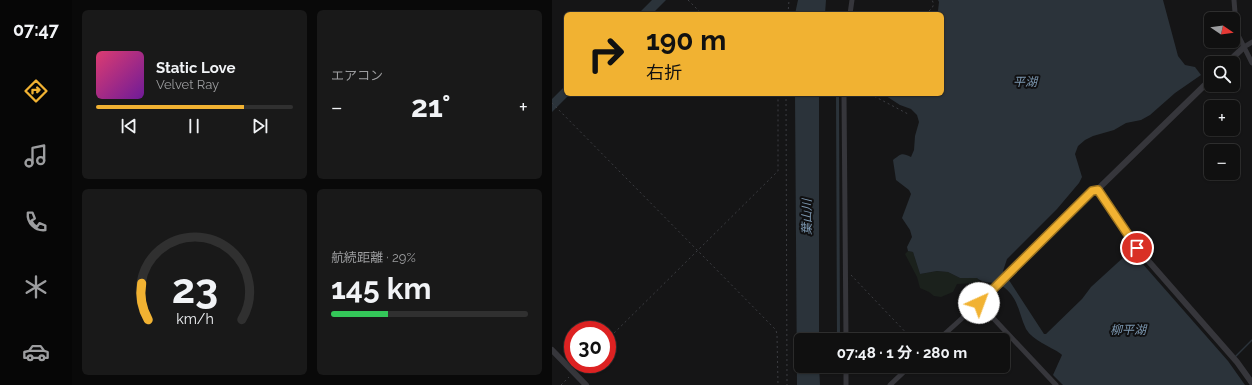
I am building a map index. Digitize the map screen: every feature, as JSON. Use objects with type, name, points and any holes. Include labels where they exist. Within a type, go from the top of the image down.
[{"type":"street","points":[[850,12],[852,0]]},
{"type":"street","points":[[1234,0],[1238,35],[1252,63]]},
{"type":"street","points":[[1235,56],[1244,47],[1252,42]]},
{"type":"street","points":[[946,333],[979,303],[1092,191],[1098,190],[1204,86]]},
{"type":"street","points":[[844,96],[846,333]]},
{"type":"street","points":[[1098,190],[1137,248],[1238,362],[1252,382]]},
{"type":"street","points":[[979,303],[1056,385]]},
{"type":"street","points":[[552,350],[586,385]]},
{"type":"street","points":[[846,373],[846,385]]},
{"type":"street","points":[[890,385],[903,373]]},
{"type":"path","points":[[688,0],[700,12]]},
{"type":"path","points":[[788,12],[789,0]]},
{"type":"path","points":[[927,12],[934,5],[932,0]]},
{"type":"path","points":[[616,331],[778,171],[778,96]]},
{"type":"path","points":[[786,96],[787,385]]},
{"type":"path","points":[[874,96],[908,114]]},
{"type":"path","points":[[552,103],[776,330],[778,385]]},
{"type":"path","points":[[845,269],[906,333]]},
{"type":"shaded area","points":[[908,251],[913,252],[920,274],[937,271],[948,272],[960,278],[977,278],[979,280],[978,283],[957,284],[953,292],[941,297],[934,296],[920,288],[917,277],[905,254]]},
{"type":"water","points":[[652,0],[666,0],[654,12],[640,12]]},
{"type":"water","points":[[798,0],[826,0],[825,12],[795,12]]},
{"type":"water","name":"平湖","points":[[938,0],[1163,0],[1178,56],[1185,65],[1195,67],[1201,75],[1175,93],[1150,115],[1141,120],[1126,123],[1114,130],[1093,136],[1078,146],[1075,154],[1082,177],[1079,183],[1057,209],[1007,259],[1003,271],[1044,334],[1046,334],[1082,299],[1091,287],[1126,255],[1134,254],[1228,361],[1245,385],[1063,385],[1053,375],[1062,355],[1037,340],[1029,333],[1026,329],[1016,302],[1005,288],[998,284],[983,281],[977,278],[960,278],[948,272],[937,271],[920,274],[913,252],[908,251],[907,247],[912,237],[910,230],[902,218],[911,194],[909,190],[896,180],[893,160],[902,154],[911,157],[914,150],[915,136],[919,122],[917,115],[911,109],[900,105],[886,96],[944,96],[944,12],[936,12],[938,11]]},
{"type":"water","points":[[564,87],[564,96],[568,96],[552,112],[552,99]]},
{"type":"water","name":"葉山川","points":[[795,96],[819,96],[819,333],[797,333]]},
{"type":"water","points":[[836,96],[839,96],[840,333],[837,333]]},
{"type":"water","points":[[797,373],[819,373],[820,385],[797,385]]},
{"type":"waterway","points":[[1235,357],[1252,340]]},
{"type":"route","points":[[979,303],[1092,191],[1098,190],[1137,248]]},
{"type":"water label","name":"柳平湖","points":[[1128,330]]}]
